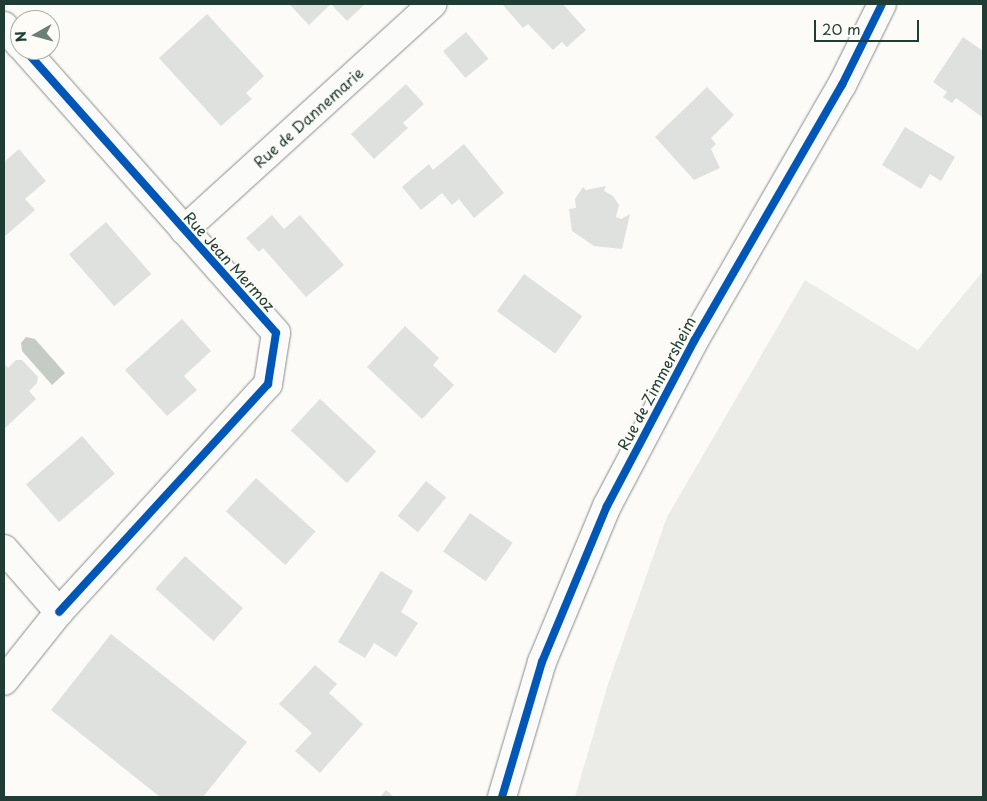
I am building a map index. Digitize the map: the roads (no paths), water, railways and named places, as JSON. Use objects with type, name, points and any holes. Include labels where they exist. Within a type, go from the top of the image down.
[{"type":"street","name":"Rue de Dannemarie","points":[[184,230],[432,4]]},
{"type":"street","name":"Rue de Zimmersheim","points":[[502,797],[542,662],[608,506],[685,357],[842,85],[882,4]]},
{"type":"street","name":"Rue Jean Mermoz","points":[[34,60],[276,333],[268,384],[59,612]]},
{"type":"street","points":[[4,549],[59,612],[4,681]]}]
